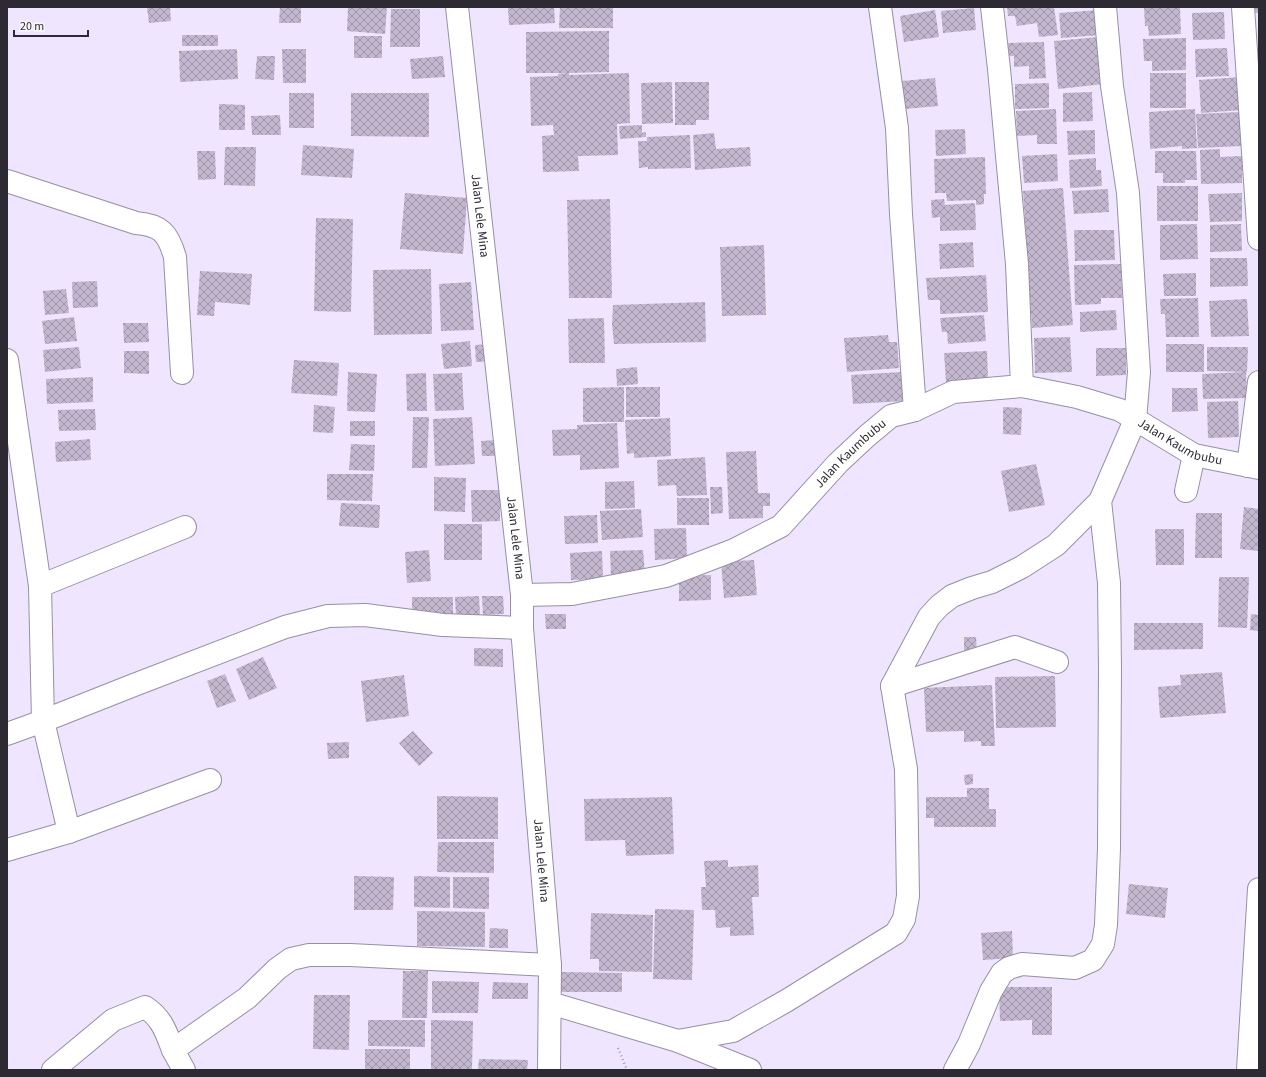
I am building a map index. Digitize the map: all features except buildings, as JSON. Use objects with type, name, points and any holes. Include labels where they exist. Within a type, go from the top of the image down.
[{"type":"street","name":"Jalan Lele Mina","points":[[457,7],[522,595],[522,628],[550,965],[549,1070]]},
{"type":"street","points":[[880,7],[896,128],[915,410]]},
{"type":"street","points":[[992,7],[1018,264],[1022,386]]},
{"type":"street","points":[[678,1041],[732,1031],[786,1001],[896,933],[904,919],[908,896],[906,770],[892,686],[929,617],[939,606],[952,596],[992,582],[1022,567],[1051,549],[1100,501],[1135,420],[1139,372],[1128,193],[1112,86],[1105,7]]},
{"type":"street","points":[[1244,7],[1259,239]]},
{"type":"street","points":[[7,181],[136,224],[151,224],[164,232],[171,244],[175,257],[182,373]]},
{"type":"street","points":[[7,360],[40,586],[43,721],[69,832]]},
{"type":"street","points":[[1254,467],[1259,382]]},
{"type":"street","name":"Jalan Kaumbubu","points":[[522,595],[572,594],[666,576],[734,550],[781,526],[838,463],[891,416],[915,410],[953,392],[1022,386],[1077,397],[1120,410],[1194,455],[1254,467]]},
{"type":"street","points":[[1186,491],[1194,455]]},
{"type":"street","points":[[955,1070],[969,1044],[991,991],[1002,973],[1009,968],[1022,964],[1075,968],[1093,960],[1103,944],[1106,925],[1108,856],[1110,670],[1109,583],[1100,501]]},
{"type":"street","points":[[40,586],[185,527]]},
{"type":"street","points":[[7,734],[285,627],[328,616],[365,615],[443,625],[522,628]]},
{"type":"street","points":[[892,686],[1015,647],[1057,662]]},
{"type":"street","points":[[7,850],[69,832],[210,780]]},
{"type":"street","points":[[1248,1070],[1259,889]]},
{"type":"street","points":[[173,1050],[247,998],[277,969],[291,959],[309,955],[350,955],[550,965]]},
{"type":"street","points":[[550,1003],[678,1041],[750,1070]]},
{"type":"street","points":[[53,1070],[113,1020],[145,1007],[154,1013],[165,1028],[173,1050],[184,1070]]}]
